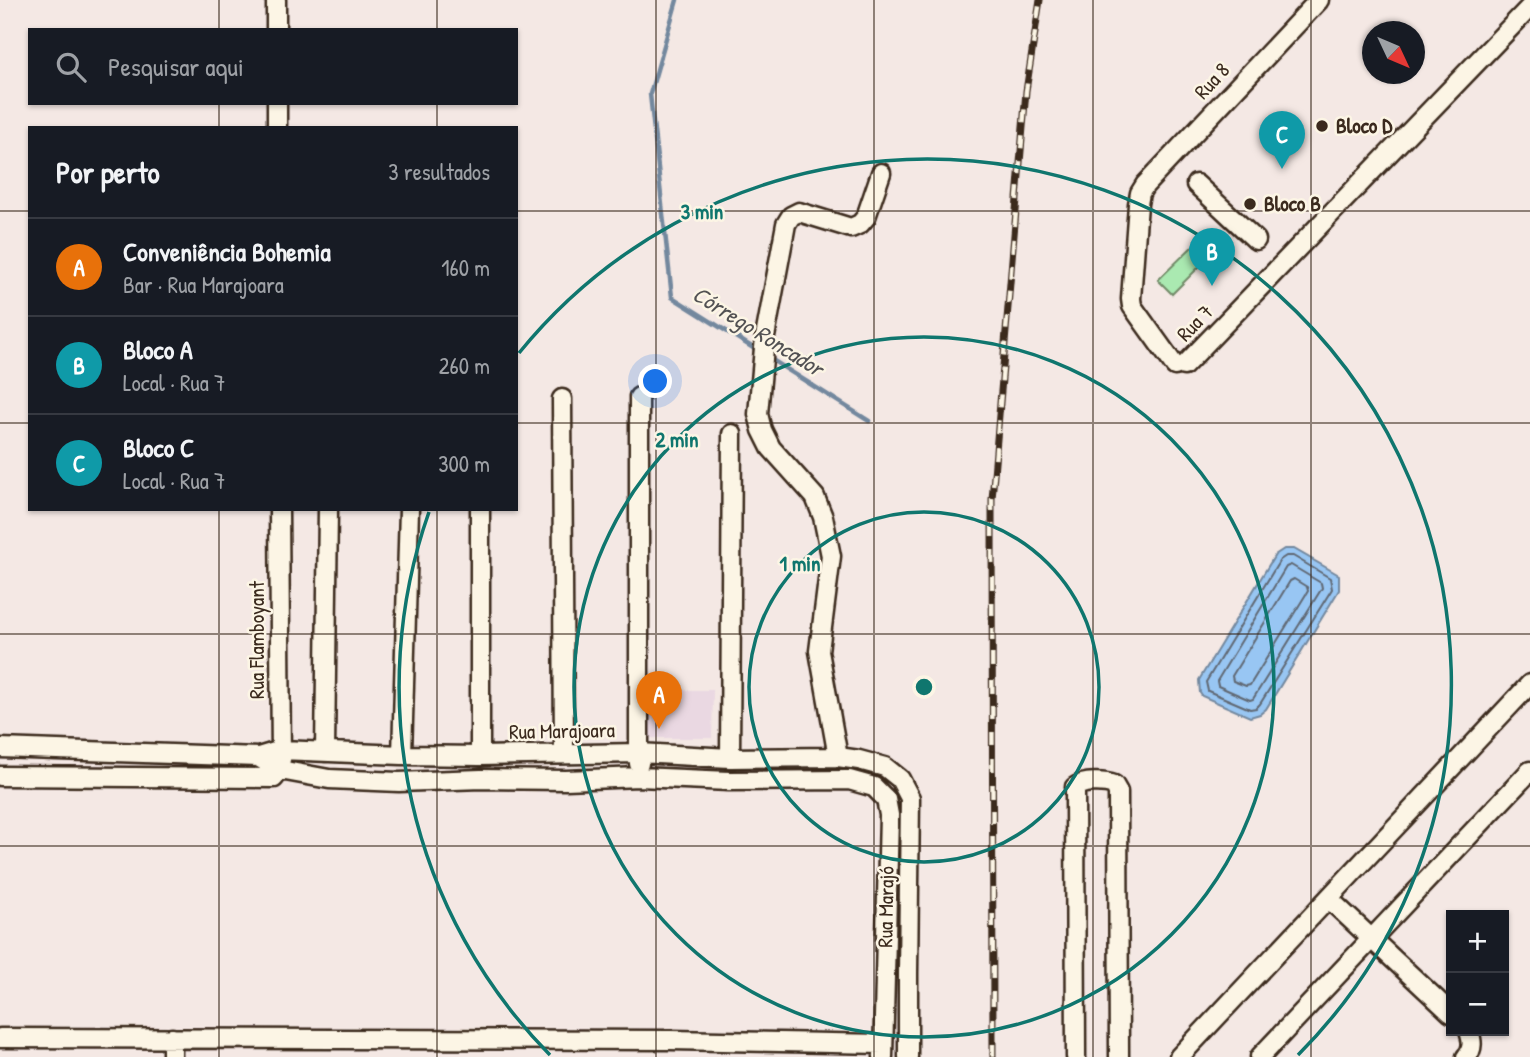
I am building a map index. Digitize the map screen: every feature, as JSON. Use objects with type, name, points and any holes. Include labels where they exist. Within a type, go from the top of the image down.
[{"type":"street","points":[[276,0],[276,28]]},
{"type":"street","name":"Rua 8","points":[[1179,366],[1132,306],[1140,193],[1319,0]]},
{"type":"street","name":"Rua 7","points":[[1179,366],[1530,7]]},
{"type":"street","points":[[276,105],[277,126]]},
{"type":"street","points":[[838,757],[819,651],[831,556],[823,517],[815,497],[771,448],[758,414],[765,337],[786,224],[791,216],[799,212],[851,228],[860,224],[866,217],[881,173]]},
{"type":"street","points":[[1196,184],[1256,240]]},
{"type":"street","points":[[639,397],[639,777]]},
{"type":"street","points":[[562,399],[564,754]]},
{"type":"street","points":[[730,758],[732,434]]},
{"type":"street","name":"Rua Flamboyant","points":[[279,511],[281,770]]},
{"type":"street","points":[[326,752],[328,511]]},
{"type":"street","points":[[402,755],[409,511]]},
{"type":"street","points":[[480,511],[480,755]]},
{"type":"street","points":[[1179,1057],[1530,684]]},
{"type":"street","points":[[0,748],[258,757],[281,770],[329,779],[399,782],[639,777],[729,781],[849,780],[874,787],[885,767]]},
{"type":"street","name":"Rua Marajoara","points":[[258,757],[281,750],[402,755],[639,753],[730,758],[838,757],[885,767]]},
{"type":"street","name":"Rua Marajó","points":[[885,767],[900,779],[910,798],[908,1057]]},
{"type":"street","points":[[0,776],[274,778],[281,770]]},
{"type":"street","points":[[1266,1055],[1530,771]]},
{"type":"street","points":[[1076,1057],[1075,787],[1080,784],[1108,783],[1114,785],[1118,792],[1119,1057]]},
{"type":"street","name":"Rua Marajó","points":[[874,787],[886,799],[889,815],[883,1051]]},
{"type":"street","points":[[1329,898],[1446,1008]]},
{"type":"street","points":[[1466,1057],[1472,1042],[1470,1036]]},
{"type":"street","points":[[0,1038],[172,1038],[883,1051]]},
{"type":"street","points":[[172,1038],[172,1057]]},
{"type":"shaded area","points":[[647,690],[713,690],[712,738],[643,738]]},
{"type":"green space","points":[[1194,245],[1208,258],[1172,294],[1158,280]]},
{"type":"water","points":[[1284,549],[1294,549],[1339,575],[1339,590],[1266,709],[1250,717],[1202,696],[1199,680],[1275,555]]},
{"type":"waterway","name":"Córrego Roncador","points":[[677,0],[650,94],[672,297],[758,351]]},
{"type":"waterway","name":"Córrego Roncador","points":[[769,358],[869,421]]},
{"type":"railway","points":[[993,1057],[992,499],[1026,91],[1040,0]]},
{"type":"place","name":"Bloco D","points":[[1322,126]]},
{"type":"place","name":"Bloco C","points":[[1282,169]]},
{"type":"place","name":"Bloco B","points":[[1250,204]]},
{"type":"place","name":"Bloco A","points":[[1212,286]]},
{"type":"place","name":"Conveniência Bohemia","points":[[659,729]]}]
